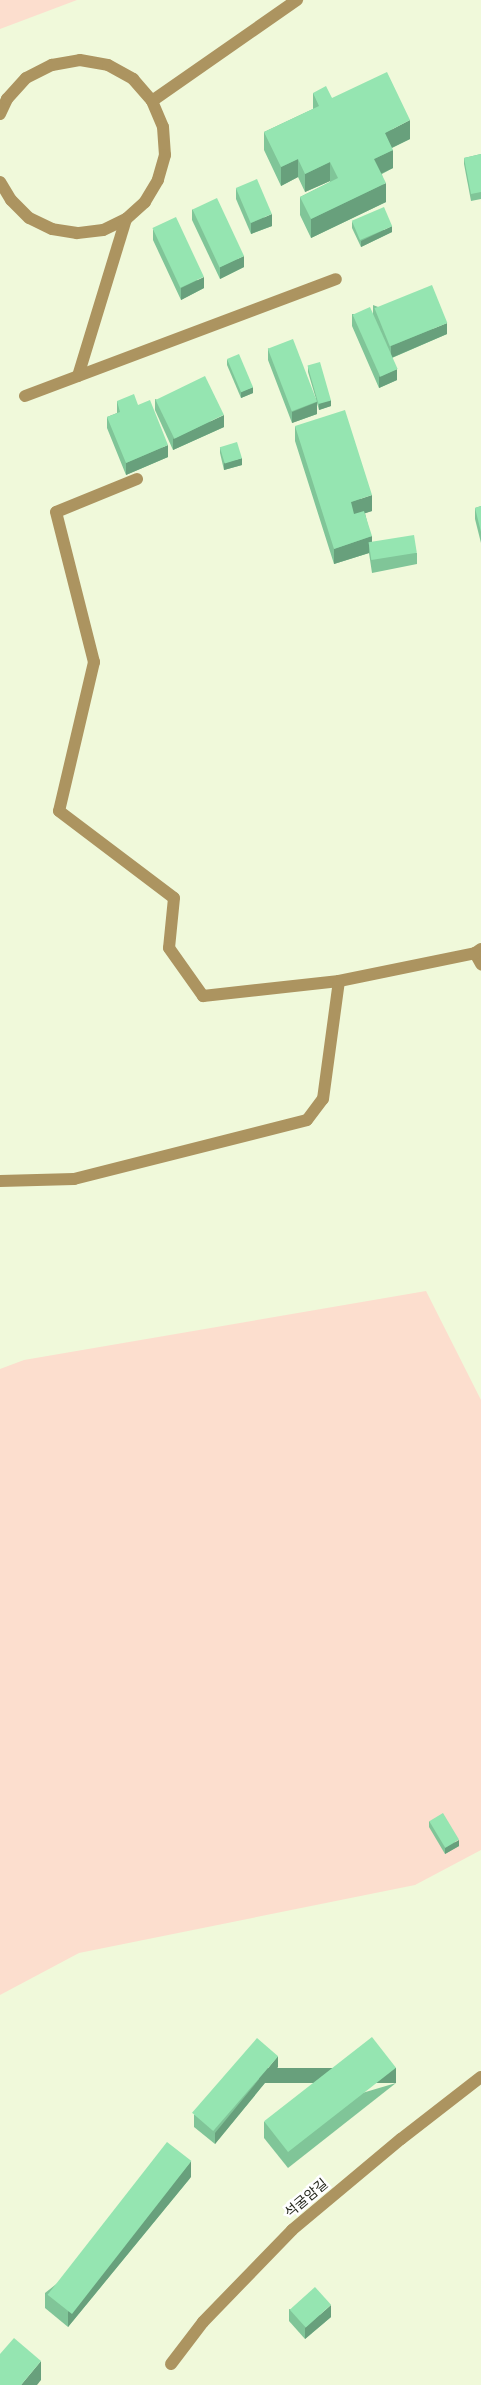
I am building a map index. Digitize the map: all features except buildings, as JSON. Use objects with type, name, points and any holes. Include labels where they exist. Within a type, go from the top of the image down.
[{"type":"street","points":[[152,100],[296,0]]},
{"type":"street","points":[[0,114],[7,99],[26,78],[52,65],[80,60],[116,70],[133,79],[152,100],[163,127],[164,155],[154,187],[145,202],[126,219],[103,230],[86,232],[52,229],[29,218],[11,200],[0,182]]},
{"type":"street","points":[[78,376],[126,219]]},
{"type":"street","points":[[24,396],[336,279]]},
{"type":"street","points":[[137,479],[56,512],[94,662],[59,811],[174,898],[169,948],[203,996],[339,980],[479,955]]},
{"type":"street","points":[[0,1181],[74,1179],[307,1120],[323,1099],[339,980]]},
{"type":"street","name":"석굴암길","points":[[171,2364],[203,2322],[292,2230],[401,2138],[481,2077]]},
{"type":"shaded area","points":[[0,0],[77,0],[0,29]]},
{"type":"shaded area","points":[[426,1291],[481,1400],[481,1850],[415,1885],[79,1953],[0,1995],[0,1369],[24,1360]]}]
